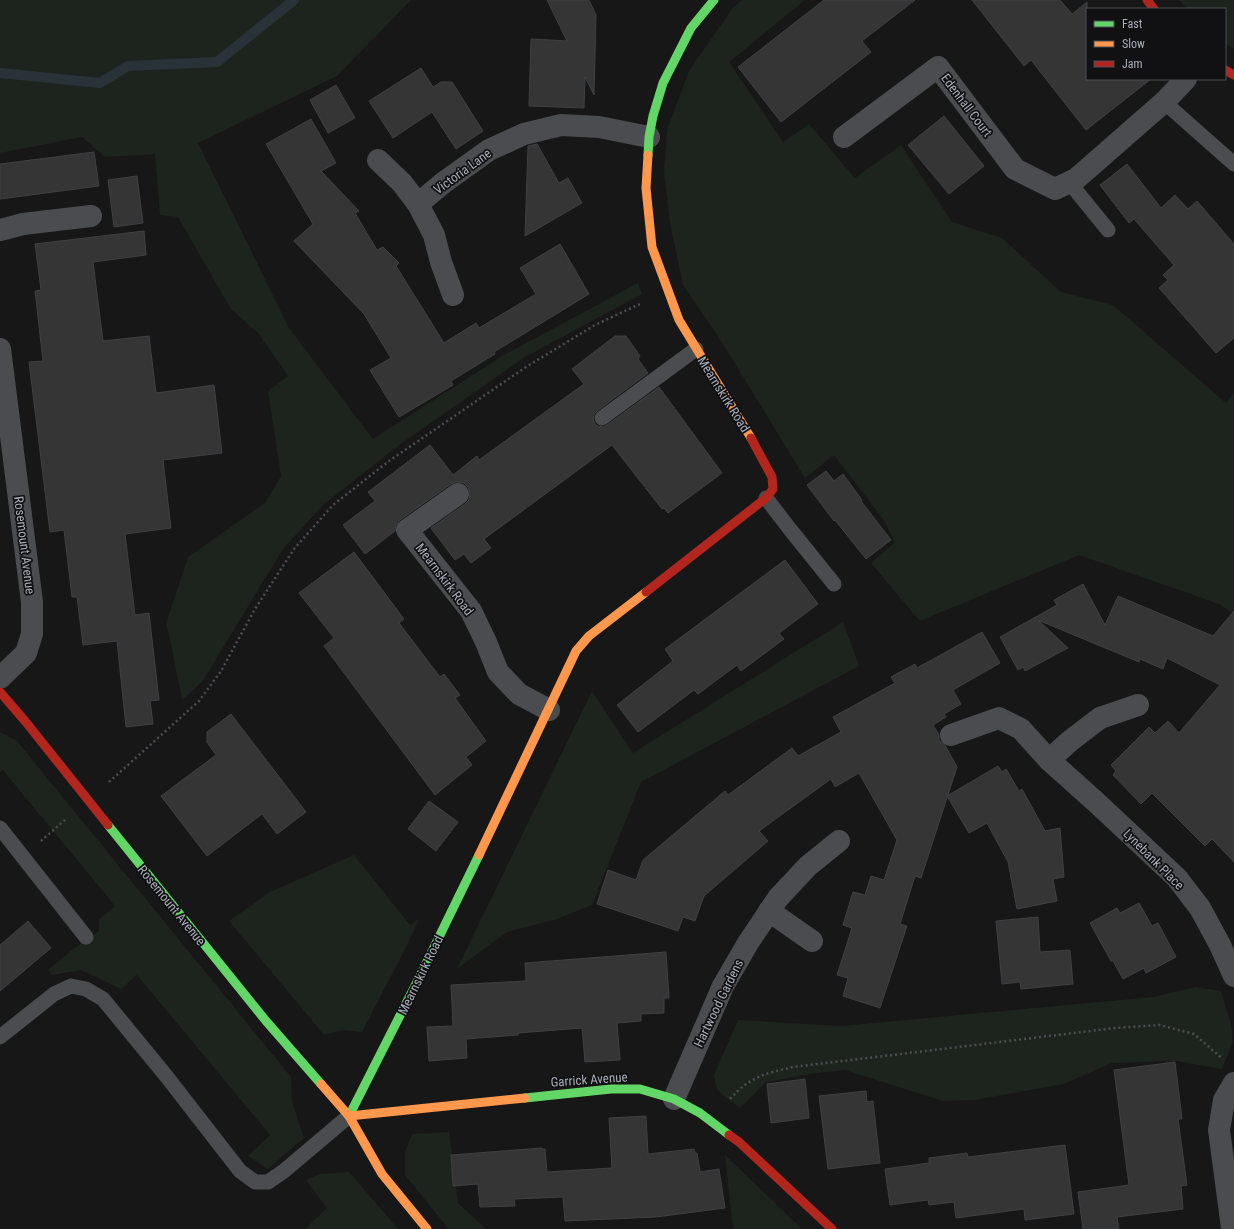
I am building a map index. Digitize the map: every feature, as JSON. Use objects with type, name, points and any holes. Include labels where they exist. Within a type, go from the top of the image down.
[{"type":"street","name":"Mearnskirk Road","points":[[349,1116],[420,976],[549,710],[576,650],[589,636],[766,498],[773,488],[772,477],[764,460],[679,320],[652,247],[646,188],[649,137],[653,116],[662,82],[691,28],[714,0]]},
{"type":"street","points":[[1147,0],[1153,8]]},
{"type":"street","name":"Edenhall Court","points":[[844,137],[938,67],[1015,169],[1055,189],[1076,179],[1164,102],[1185,80]]},
{"type":"street","name":"Victoria Lane","points":[[418,204],[443,183],[489,150],[524,134],[561,125],[598,127],[649,137]]},
{"type":"street","points":[[378,160],[402,183],[418,204],[434,235],[441,262],[454,295]]},
{"type":"street","points":[[0,230],[23,224],[91,216]]},
{"type":"street","name":"Rosemount Avenue","points":[[0,349],[3,401],[32,602],[32,634],[26,652],[0,678]]},
{"type":"street","name":"Mearnskirk Road","points":[[458,494],[407,530],[471,611],[498,672],[519,694],[549,710]]},
{"type":"street","name":"Rosemount Avenue","points":[[0,692],[26,721],[88,801],[266,1021],[349,1116]]},
{"type":"street","points":[[1049,760],[1070,741],[1100,718],[1138,705]]},
{"type":"street","name":"Lynebank Place","points":[[952,735],[999,718],[1021,729],[1049,760],[1177,878],[1200,908],[1220,945],[1234,976]]},
{"type":"street","name":"Hartwood Gardens","points":[[674,1099],[723,986],[748,943],[778,898],[808,866],[839,841]]},
{"type":"street","points":[[769,911],[812,942]]},
{"type":"street","points":[[1231,1228],[1219,1130],[1224,1100],[1234,1083]]},
{"type":"street","name":"Garrick Avenue","points":[[349,1116],[611,1089],[640,1089],[674,1099],[700,1113],[739,1142],[832,1229]]},
{"type":"street","points":[[349,1116],[382,1174],[426,1229]]},
{"type":"lane","points":[[1164,102],[1234,164]]},
{"type":"lane","points":[[1069,182],[1108,230]]},
{"type":"lane","points":[[602,418],[696,349]]},
{"type":"lane","points":[[766,498],[788,528],[834,584]]},
{"type":"lane","points":[[0,828],[86,937]]},
{"type":"lane","points":[[0,1037],[54,994],[71,986],[86,989],[103,999],[167,1077],[240,1171],[255,1182],[268,1182],[284,1171],[349,1116]]},
{"type":"path","points":[[22,856],[88,801],[199,701],[221,671],[255,609],[294,549],[333,505],[389,461],[526,367],[595,325],[668,291]]},
{"type":"path","points":[[710,1121],[742,1086],[762,1075],[793,1067],[1092,1030],[1160,1025],[1194,1034],[1225,1061]]},
{"type":"shaded area","points":[[0,0],[411,0],[337,76],[198,143],[289,328],[373,439],[504,355],[638,283],[642,294],[525,357],[399,445],[324,504],[283,549],[202,682],[182,700],[166,623],[188,557],[265,503],[281,476],[268,391],[288,376],[258,333],[231,309],[178,217],[160,215],[155,154],[105,157],[82,137],[0,153]]},
{"type":"shaded area","points":[[742,0],[805,0],[729,62],[783,142],[809,124],[855,178],[901,145],[952,222],[1002,238],[1061,292],[1113,305],[1226,403],[1234,392],[1234,614],[1219,604],[1079,555],[920,621],[871,563],[895,542],[883,519],[834,455],[805,478],[718,336],[683,285],[670,223],[664,172],[667,130],[689,71],[732,9]]},
{"type":"shaded area","points":[[1179,0],[1234,0],[1234,49],[1226,44],[1226,8],[1187,8]]},
{"type":"shaded area","points":[[843,622],[859,666],[641,782],[592,905],[557,919],[507,932],[457,969],[592,691],[633,753]]},
{"type":"shaded area","points":[[0,732],[17,741],[291,1077],[292,1101],[304,1138],[268,1169],[248,1156],[270,1135],[137,975],[121,989],[81,970],[52,975],[48,970],[72,950],[99,931],[99,919],[115,906],[3,770],[0,772]]},
{"type":"shaded area","points":[[354,855],[410,925],[419,919],[362,1032],[343,1030],[324,1035],[229,921],[270,892]]},
{"type":"shaded area","points":[[1196,987],[1221,991],[1231,1024],[1233,1041],[1222,1069],[1177,1061],[1112,1063],[1064,1084],[974,1100],[943,1101],[845,1070],[810,1074],[766,1082],[740,1108],[717,1090],[714,1075],[738,1020],[842,1026],[1153,997]]},
{"type":"shaded area","points":[[449,1132],[458,1203],[486,1229],[449,1229],[405,1175],[405,1152],[412,1134]]},
{"type":"shaded area","points":[[725,1155],[802,1229],[733,1229]]},
{"type":"shaded area","points":[[349,1172],[398,1229],[305,1229],[327,1208],[306,1180],[320,1174]]},
{"type":"building","points":[[547,0],[589,0],[596,15],[594,95],[585,77],[584,108],[529,106],[531,39],[567,41]]},
{"type":"building","points":[[824,0],[915,0],[862,41],[871,52],[781,122],[738,67]]},
{"type":"building","points":[[972,0],[1060,0],[1072,14],[1087,2],[1086,80],[1150,80],[1086,130],[1031,60],[1024,66]]},
{"type":"building","points":[[421,68],[433,87],[441,82],[452,82],[483,131],[456,149],[432,112],[393,138],[369,101]]},
{"type":"building","points":[[336,85],[355,118],[328,133],[310,100]]},
{"type":"building","points":[[944,116],[984,166],[949,194],[908,145]]},
{"type":"building","points":[[311,119],[336,163],[321,171],[359,211],[355,213],[377,250],[383,247],[399,263],[396,266],[444,343],[476,323],[479,328],[536,294],[520,268],[560,244],[589,294],[494,352],[495,354],[451,381],[453,385],[399,417],[370,370],[391,358],[364,314],[294,241],[313,224],[266,144]]},
{"type":"building","points":[[537,144],[559,183],[568,178],[582,203],[525,236],[528,146]]},
{"type":"building","points":[[94,152],[99,186],[0,199],[0,164]]},
{"type":"building","points":[[1127,164],[1161,208],[1175,195],[1188,209],[1197,201],[1234,244],[1234,338],[1216,353],[1159,288],[1168,280],[1163,275],[1174,265],[1134,219],[1129,223],[1100,185]]},
{"type":"building","points":[[137,176],[143,223],[114,227],[108,180]]},
{"type":"building","points":[[144,231],[146,255],[93,262],[103,341],[149,336],[156,393],[214,385],[222,453],[163,460],[171,528],[125,534],[135,615],[149,613],[159,700],[150,701],[153,724],[126,727],[117,641],[83,645],[77,597],[72,597],[64,530],[50,532],[29,362],[43,361],[35,291],[41,290],[35,244]]},
{"type":"building","points":[[615,336],[626,336],[640,356],[638,359],[648,373],[597,411],[594,414],[593,419],[595,424],[603,427],[607,425],[659,387],[722,473],[668,513],[664,508],[662,509],[612,445],[484,539],[491,548],[471,563],[464,554],[455,560],[431,528],[469,500],[470,493],[468,487],[464,483],[457,482],[451,484],[400,520],[396,525],[395,531],[365,554],[343,525],[375,501],[368,492],[430,445],[453,475],[477,456],[479,460],[584,384],[572,369]]},
{"type":"building","points":[[826,471],[834,481],[843,474],[862,500],[861,501],[891,540],[866,559],[835,520],[834,521],[807,485]]},
{"type":"building","points":[[354,552],[404,619],[399,623],[440,677],[444,674],[460,695],[455,698],[486,741],[466,757],[472,765],[435,795],[324,646],[334,638],[299,593]]},
{"type":"building","points":[[785,560],[818,604],[779,633],[784,639],[741,671],[737,665],[698,694],[694,690],[638,732],[617,705],[673,661],[665,649]]},
{"type":"building","points":[[1083,584],[1105,625],[1118,596],[1213,636],[1234,611],[1234,862],[1212,839],[1205,846],[1152,793],[1141,804],[1113,775],[1116,771],[1111,765],[1149,727],[1155,733],[1168,721],[1179,733],[1220,685],[1167,658],[1163,669],[1140,659],[1139,662],[1038,620],[1068,648],[1025,671],[1023,667],[1018,670],[1000,637],[1057,605],[1054,600]]},
{"type":"building","points":[[982,632],[1000,663],[953,690],[961,704],[944,714],[946,717],[933,725],[939,735],[939,740],[945,745],[957,767],[921,878],[915,876],[900,924],[907,926],[880,1008],[843,996],[848,978],[837,975],[852,928],[843,925],[853,892],[865,895],[871,876],[884,880],[897,840],[859,773],[835,787],[831,779],[759,831],[768,841],[704,896],[695,921],[683,917],[678,931],[597,904],[608,870],[636,880],[643,860],[725,791],[728,795],[792,748],[798,756],[841,732],[833,717],[895,683],[891,677],[915,664],[917,668]]},
{"type":"building","points":[[231,714],[306,812],[277,834],[262,814],[207,856],[161,796],[216,755],[207,742],[207,732]]},
{"type":"building","points":[[998,766],[1002,772],[1006,769],[1019,791],[1022,789],[1045,831],[1060,828],[1064,877],[1053,879],[1057,901],[1017,909],[1008,862],[987,823],[969,833],[947,796]]},
{"type":"building","points":[[429,801],[458,822],[436,851],[408,829]]},
{"type":"building","points":[[1139,903],[1152,926],[1158,923],[1176,957],[1146,973],[1144,968],[1123,979],[1113,961],[1111,961],[1090,923],[1117,908],[1120,913]]},
{"type":"building","points":[[1038,917],[1040,952],[1070,950],[1073,984],[1021,989],[1020,982],[1002,984],[996,921]]},
{"type":"building","points":[[28,921],[51,948],[0,991],[0,945]]},
{"type":"building","points":[[666,952],[669,998],[664,998],[664,1013],[641,1014],[641,1021],[617,1023],[620,1060],[585,1062],[582,1028],[466,1039],[467,1058],[429,1061],[427,1027],[453,1026],[451,985],[526,981],[525,963]]},
{"type":"building","points":[[1175,1062],[1182,1119],[1178,1119],[1187,1185],[1181,1186],[1183,1209],[1117,1217],[1119,1229],[1083,1229],[1078,1192],[1129,1185],[1114,1070]]},
{"type":"building","points":[[805,1079],[809,1118],[771,1123],[767,1084]]},
{"type":"building","points":[[866,1091],[867,1102],[873,1101],[880,1163],[828,1169],[819,1096]]},
{"type":"building","points":[[646,1116],[648,1154],[694,1149],[695,1153],[697,1153],[700,1172],[719,1169],[725,1208],[656,1217],[565,1221],[563,1197],[514,1199],[515,1206],[480,1207],[478,1184],[453,1186],[451,1155],[542,1148],[545,1149],[547,1172],[612,1168],[609,1118]]},
{"type":"building","points":[[1065,1145],[1074,1214],[1025,1220],[1024,1209],[956,1218],[954,1202],[929,1205],[928,1200],[890,1205],[885,1169],[929,1163],[929,1158],[967,1153],[968,1157]]},
{"type":"waterway","points":[[0,73],[100,83],[128,66],[217,62],[294,0]]},
{"type":"traffic: fast","points":[[648,155],[649,137],[653,116],[663,83],[691,28],[714,0]]},
{"type":"traffic: fast","points":[[108,825],[266,1021],[321,1084]]},
{"type":"traffic: fast","points":[[349,1116],[479,855]]},
{"type":"traffic: fast","points":[[525,1098],[611,1089],[640,1089],[674,1099],[700,1113],[729,1135]]},
{"type":"traffic: slow","points":[[648,155],[646,188],[652,247],[679,320],[751,438]]},
{"type":"traffic: slow","points":[[479,855],[576,651],[589,636],[646,592]]},
{"type":"traffic: slow","points":[[321,1084],[349,1116],[382,1174],[427,1229]]},
{"type":"traffic: slow","points":[[349,1116],[525,1098]]},
{"type":"traffic: jam","points":[[1147,0],[1153,8]]},
{"type":"traffic: jam","points":[[1226,71],[1234,75]]},
{"type":"traffic: jam","points":[[646,592],[766,498],[773,489],[772,477],[751,438]]},
{"type":"traffic: jam","points":[[0,692],[108,825]]},
{"type":"traffic: jam","points":[[729,1135],[739,1142],[832,1229]]}]
